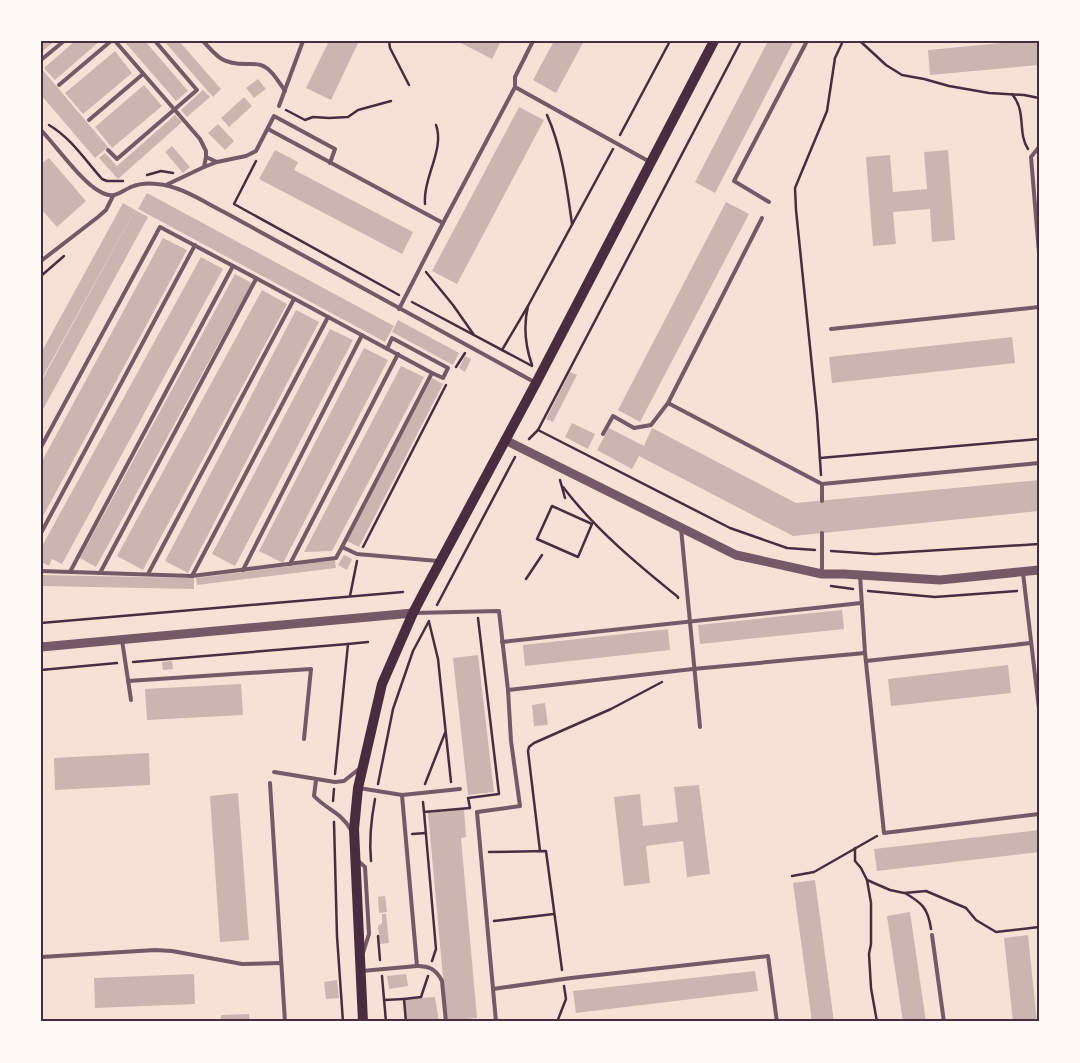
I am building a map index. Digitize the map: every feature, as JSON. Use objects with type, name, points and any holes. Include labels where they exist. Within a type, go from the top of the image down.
[{"type":"main road","points":[[363,1022],[354,836],[358,788],[382,684],[413,613],[536,383],[714,41]]},
{"type":"street","points":[[504,440],[736,555],[822,574],[940,580],[1039,570]]},
{"type":"street","points":[[41,647],[413,613]]},
{"type":"lane","points":[[41,60],[64,41]]},
{"type":"lane","points":[[59,85],[111,41]]},
{"type":"lane","points":[[115,41],[200,138],[206,151],[204,167]]},
{"type":"lane","points":[[108,150],[117,159],[197,90],[154,41]]},
{"type":"lane","points":[[203,41],[213,52],[231,64],[259,64],[268,68],[285,91]]},
{"type":"lane","points":[[279,106],[303,41]]},
{"type":"lane","points":[[400,309],[442,223],[515,87],[515,76],[533,41]]},
{"type":"lane","points":[[770,202],[734,181],[807,41]]},
{"type":"lane","points":[[89,120],[143,74]]},
{"type":"lane","points":[[515,87],[650,162]]},
{"type":"lane","points":[[166,185],[204,167],[240,158],[256,151],[274,116],[335,149],[330,163]]},
{"type":"lane","points":[[268,129],[442,223]]},
{"type":"lane","points":[[42,131],[79,173],[99,191],[113,196],[131,187],[144,184],[166,185],[224,212],[536,383]]},
{"type":"lane","points":[[1039,147],[1030,157],[1039,252]]},
{"type":"lane","points":[[206,157],[218,162]]},
{"type":"lane","points":[[41,262],[106,210],[113,196]]},
{"type":"lane","points":[[603,434],[613,416],[634,428],[651,424],[668,403],[762,218]]},
{"type":"lane","points":[[41,447],[160,227],[432,373],[443,378],[448,368],[392,338],[387,348]]},
{"type":"lane","points":[[41,533],[195,245]]},
{"type":"lane","points":[[70,572],[234,266]]},
{"type":"lane","points":[[100,573],[256,278]]},
{"type":"lane","points":[[148,574],[294,299]]},
{"type":"lane","points":[[831,329],[1039,307]]},
{"type":"lane","points":[[192,576],[328,317]]},
{"type":"lane","points":[[243,570],[362,335]]},
{"type":"lane","points":[[290,564],[398,354]]},
{"type":"lane","points":[[41,571],[192,576],[336,558],[432,373]]},
{"type":"lane","points":[[668,403],[822,484],[1039,462]]},
{"type":"lane","points":[[822,484],[822,501]]},
{"type":"lane","points":[[681,528],[700,727]]},
{"type":"lane","points":[[822,533],[822,574]]},
{"type":"lane","points":[[342,547],[360,554],[440,561]]},
{"type":"lane","points":[[1023,572],[1039,709]]},
{"type":"lane","points":[[860,575],[865,653],[884,833],[1039,814]]},
{"type":"lane","points":[[502,642],[861,603]]},
{"type":"lane","points":[[413,613],[499,611],[508,690],[511,741],[520,806],[477,812],[496,1022]]},
{"type":"lane","points":[[122,640],[131,700]]},
{"type":"lane","points":[[866,661],[1031,643]]},
{"type":"lane","points":[[508,690],[693,669],[865,653]]},
{"type":"lane","points":[[128,681],[311,669],[304,739]]},
{"type":"lane","points":[[274,772],[335,782],[344,781],[364,764]]},
{"type":"lane","points":[[316,780],[314,796],[322,805],[332,809],[341,816],[354,836]]},
{"type":"lane","points":[[270,783],[285,1022]]},
{"type":"lane","points":[[358,788],[402,795],[460,789]]},
{"type":"lane","points":[[402,795],[417,966]]},
{"type":"lane","points":[[932,935],[944,1022]]},
{"type":"lane","points":[[41,957],[155,950],[172,951],[242,964],[281,963]]},
{"type":"lane","points":[[493,989],[563,979],[768,956],[777,1022]]},
{"type":"lane","points":[[360,967],[381,969],[417,966],[430,968],[437,972],[442,981],[446,1022]]},
{"type":"path","points":[[388,41],[409,84]]},
{"type":"path","points":[[623,130],[670,41]]},
{"type":"path","points":[[741,41],[538,430],[730,528],[787,548],[875,554],[1039,544]]},
{"type":"path","points":[[822,484],[795,188],[827,111],[835,58],[843,41]]},
{"type":"path","points":[[860,41],[886,64],[902,75],[989,93],[1039,98]]},
{"type":"path","points":[[1012,94],[1019,102],[1024,142],[1033,154]]},
{"type":"path","points":[[279,106],[305,120],[313,117],[348,117],[358,110],[391,101]]},
{"type":"path","points":[[540,111],[548,115],[556,143],[572,224]]},
{"type":"path","points":[[47,124],[59,130],[102,178],[107,181],[126,181]]},
{"type":"path","points":[[426,215],[425,197],[427,182],[438,145],[439,134],[436,125]]},
{"type":"path","points":[[502,351],[611,152]]},
{"type":"path","points":[[140,177],[151,173],[169,171],[183,177]]},
{"type":"path","points":[[249,173],[234,204],[532,366],[525,343],[524,321],[528,306]]},
{"type":"path","points":[[422,264],[475,336]]},
{"type":"path","points":[[455,369],[463,354],[472,349]]},
{"type":"path","points":[[350,596],[354,568],[360,554],[450,378]]},
{"type":"path","points":[[820,458],[1039,439]]},
{"type":"path","points":[[433,613],[517,453]]},
{"type":"path","points":[[557,476],[563,488],[574,502],[634,561],[678,596],[680,623]]},
{"type":"path","points":[[563,488],[565,498]]},
{"type":"path","points":[[552,506],[592,524],[578,557],[537,539],[552,506]]},
{"type":"path","points":[[526,579],[542,555]]},
{"type":"path","points":[[830,586],[935,597],[1024,591]]},
{"type":"path","points":[[41,622],[48,623],[403,592]]},
{"type":"path","points":[[384,1000],[421,997],[436,949],[424,812],[470,808],[468,798],[499,794],[477,612]]},
{"type":"path","points":[[371,865],[370,836],[372,817],[393,708],[413,651],[429,620],[438,659],[452,790]]},
{"type":"path","points":[[41,670],[368,642]]},
{"type":"path","points":[[343,1022],[334,880],[335,827],[332,809],[348,644]]},
{"type":"path","points":[[540,851],[529,747],[534,742],[611,709],[662,682]]},
{"type":"path","points":[[422,793],[446,731]]},
{"type":"path","points":[[792,876],[814,872],[870,838],[884,833]]},
{"type":"path","points":[[855,848],[855,861],[867,880],[871,903],[871,944],[869,954],[871,988],[877,1022]]},
{"type":"path","points":[[487,852],[546,851],[566,999],[556,1022]]},
{"type":"path","points":[[867,880],[890,890],[904,893],[926,892],[947,900],[966,908],[976,920],[996,932],[1039,927]]},
{"type":"path","points":[[904,893],[920,902],[929,915],[932,935]]},
{"type":"path","points":[[492,913],[493,922],[554,914]]},
{"type":"path","points":[[378,931],[386,1022]]},
{"type":"path","points":[[404,999],[406,1022]]},
{"type":"building","points":[[41,41],[55,41],[41,52]]},
{"type":"building","points":[[75,41],[100,41],[55,80],[44,68]]},
{"type":"building","points":[[124,41],[145,41],[188,91],[176,101]]},
{"type":"building","points":[[164,41],[179,41],[221,89],[213,97]]},
{"type":"building","points":[[329,41],[359,41],[331,100],[306,88]]},
{"type":"building","points":[[457,41],[501,41],[492,59]]},
{"type":"building","points":[[554,41],[584,41],[556,93],[533,80]]},
{"type":"building","points":[[768,41],[794,41],[715,193],[695,182]]},
{"type":"building","points":[[1039,41],[1039,65],[930,75],[928,50]]},
{"type":"building","points":[[115,51],[132,73],[83,114],[65,93]]},
{"type":"building","points":[[41,68],[108,147],[95,158],[41,95]]},
{"type":"building","points":[[258,79],[266,89],[254,98],[246,88]]},
{"type":"building","points":[[144,85],[162,106],[112,148],[95,127]]},
{"type":"building","points":[[203,90],[210,97],[187,117],[181,110]]},
{"type":"building","points":[[244,97],[252,106],[229,127],[221,118]]},
{"type":"building","points":[[519,107],[544,120],[457,284],[432,271]]},
{"type":"building","points":[[175,115],[182,122],[118,179],[99,158],[105,153],[117,166]]},
{"type":"building","points":[[218,124],[234,141],[225,150],[208,133]]},
{"type":"building","points":[[172,146],[190,167],[183,173],[165,152]]},
{"type":"building","points":[[275,150],[298,162],[294,170],[413,232],[402,254],[259,179]]},
{"type":"building","points":[[948,150],[955,240],[932,242],[930,209],[893,212],[896,244],[873,246],[866,157],[890,155],[893,192],[927,189],[924,152]]},
{"type":"building","points":[[49,158],[86,201],[57,227],[41,209],[41,164]]},
{"type":"building","points":[[147,193],[394,326],[385,342],[138,209]]},
{"type":"building","points":[[726,202],[749,214],[640,422],[618,410]]},
{"type":"building","points":[[123,203],[135,210],[41,380],[41,353]]},
{"type":"building","points":[[135,210],[148,217],[41,413],[41,382]]},
{"type":"building","points":[[163,238],[187,250],[41,520],[41,463]]},
{"type":"building","points":[[201,257],[223,269],[62,564],[52,559],[49,566],[41,562],[41,548]]},
{"type":"building","points":[[235,274],[252,283],[96,567],[80,558]]},
{"type":"building","points":[[262,290],[287,304],[143,570],[117,556]]},
{"type":"building","points":[[296,310],[319,322],[188,573],[165,561]]},
{"type":"building","points":[[398,320],[459,353],[453,365],[392,332]]},
{"type":"building","points":[[330,329],[353,340],[235,566],[212,554]]},
{"type":"building","points":[[1012,337],[1015,363],[832,383],[829,357]]},
{"type":"building","points":[[364,348],[388,360],[283,563],[259,551]]},
{"type":"building","points":[[465,356],[471,359],[465,372],[459,368]]},
{"type":"building","points":[[401,366],[424,377],[332,551],[304,552]]},
{"type":"building","points":[[570,372],[577,375],[553,422],[546,419]]},
{"type":"building","points":[[432,378],[443,384],[359,547],[347,541]]},
{"type":"building","points":[[572,423],[595,434],[588,449],[565,437]]},
{"type":"building","points":[[609,428],[644,446],[652,428],[796,503],[1039,480],[1039,511],[793,536],[639,456],[632,469],[597,450]]},
{"type":"building","points":[[344,555],[352,559],[347,570],[338,565]]},
{"type":"building","points":[[335,560],[336,568],[197,585],[196,578]]},
{"type":"building","points":[[41,575],[194,578],[194,589],[41,586]]},
{"type":"building","points":[[842,610],[844,629],[700,644],[698,625]]},
{"type":"building","points":[[668,629],[670,650],[525,666],[523,645]]},
{"type":"building","points":[[478,655],[494,792],[468,795],[453,658]]},
{"type":"building","points":[[172,661],[173,669],[163,670],[162,662]]},
{"type":"building","points":[[1008,665],[1011,693],[891,706],[888,679]]},
{"type":"building","points":[[241,684],[243,715],[147,720],[145,689]]},
{"type":"building","points":[[545,703],[548,725],[534,726],[532,705]]},
{"type":"building","points":[[149,753],[150,785],[55,790],[54,758]]},
{"type":"building","points":[[699,785],[710,874],[687,877],[683,841],[646,846],[650,883],[624,886],[614,797],[640,794],[643,826],[678,822],[674,787]]},
{"type":"building","points":[[238,793],[249,940],[220,942],[210,796]]},
{"type":"building","points":[[464,809],[466,837],[461,838],[477,1018],[447,1021],[428,813]]},
{"type":"building","points":[[1039,830],[1039,852],[877,871],[874,849]]},
{"type":"building","points":[[815,880],[834,1022],[812,1022],[793,883]]},
{"type":"building","points":[[385,896],[387,912],[379,913],[378,897]]},
{"type":"building","points":[[910,912],[926,1022],[903,1022],[887,916]]},
{"type":"building","points":[[382,914],[386,914],[389,943],[380,944],[378,926],[382,923]]},
{"type":"building","points":[[1028,935],[1037,1022],[1013,1022],[1004,938]]},
{"type":"building","points":[[755,971],[758,991],[576,1013],[573,991]]},
{"type":"building","points":[[194,974],[195,1004],[95,1008],[94,978]]},
{"type":"building","points":[[406,974],[408,986],[389,989],[387,976]]},
{"type":"building","points":[[337,980],[339,998],[326,999],[324,982]]},
{"type":"building","points":[[435,997],[439,1022],[406,1022],[404,999]]},
{"type":"building","points":[[249,1014],[250,1022],[221,1022],[221,1015]]}]
